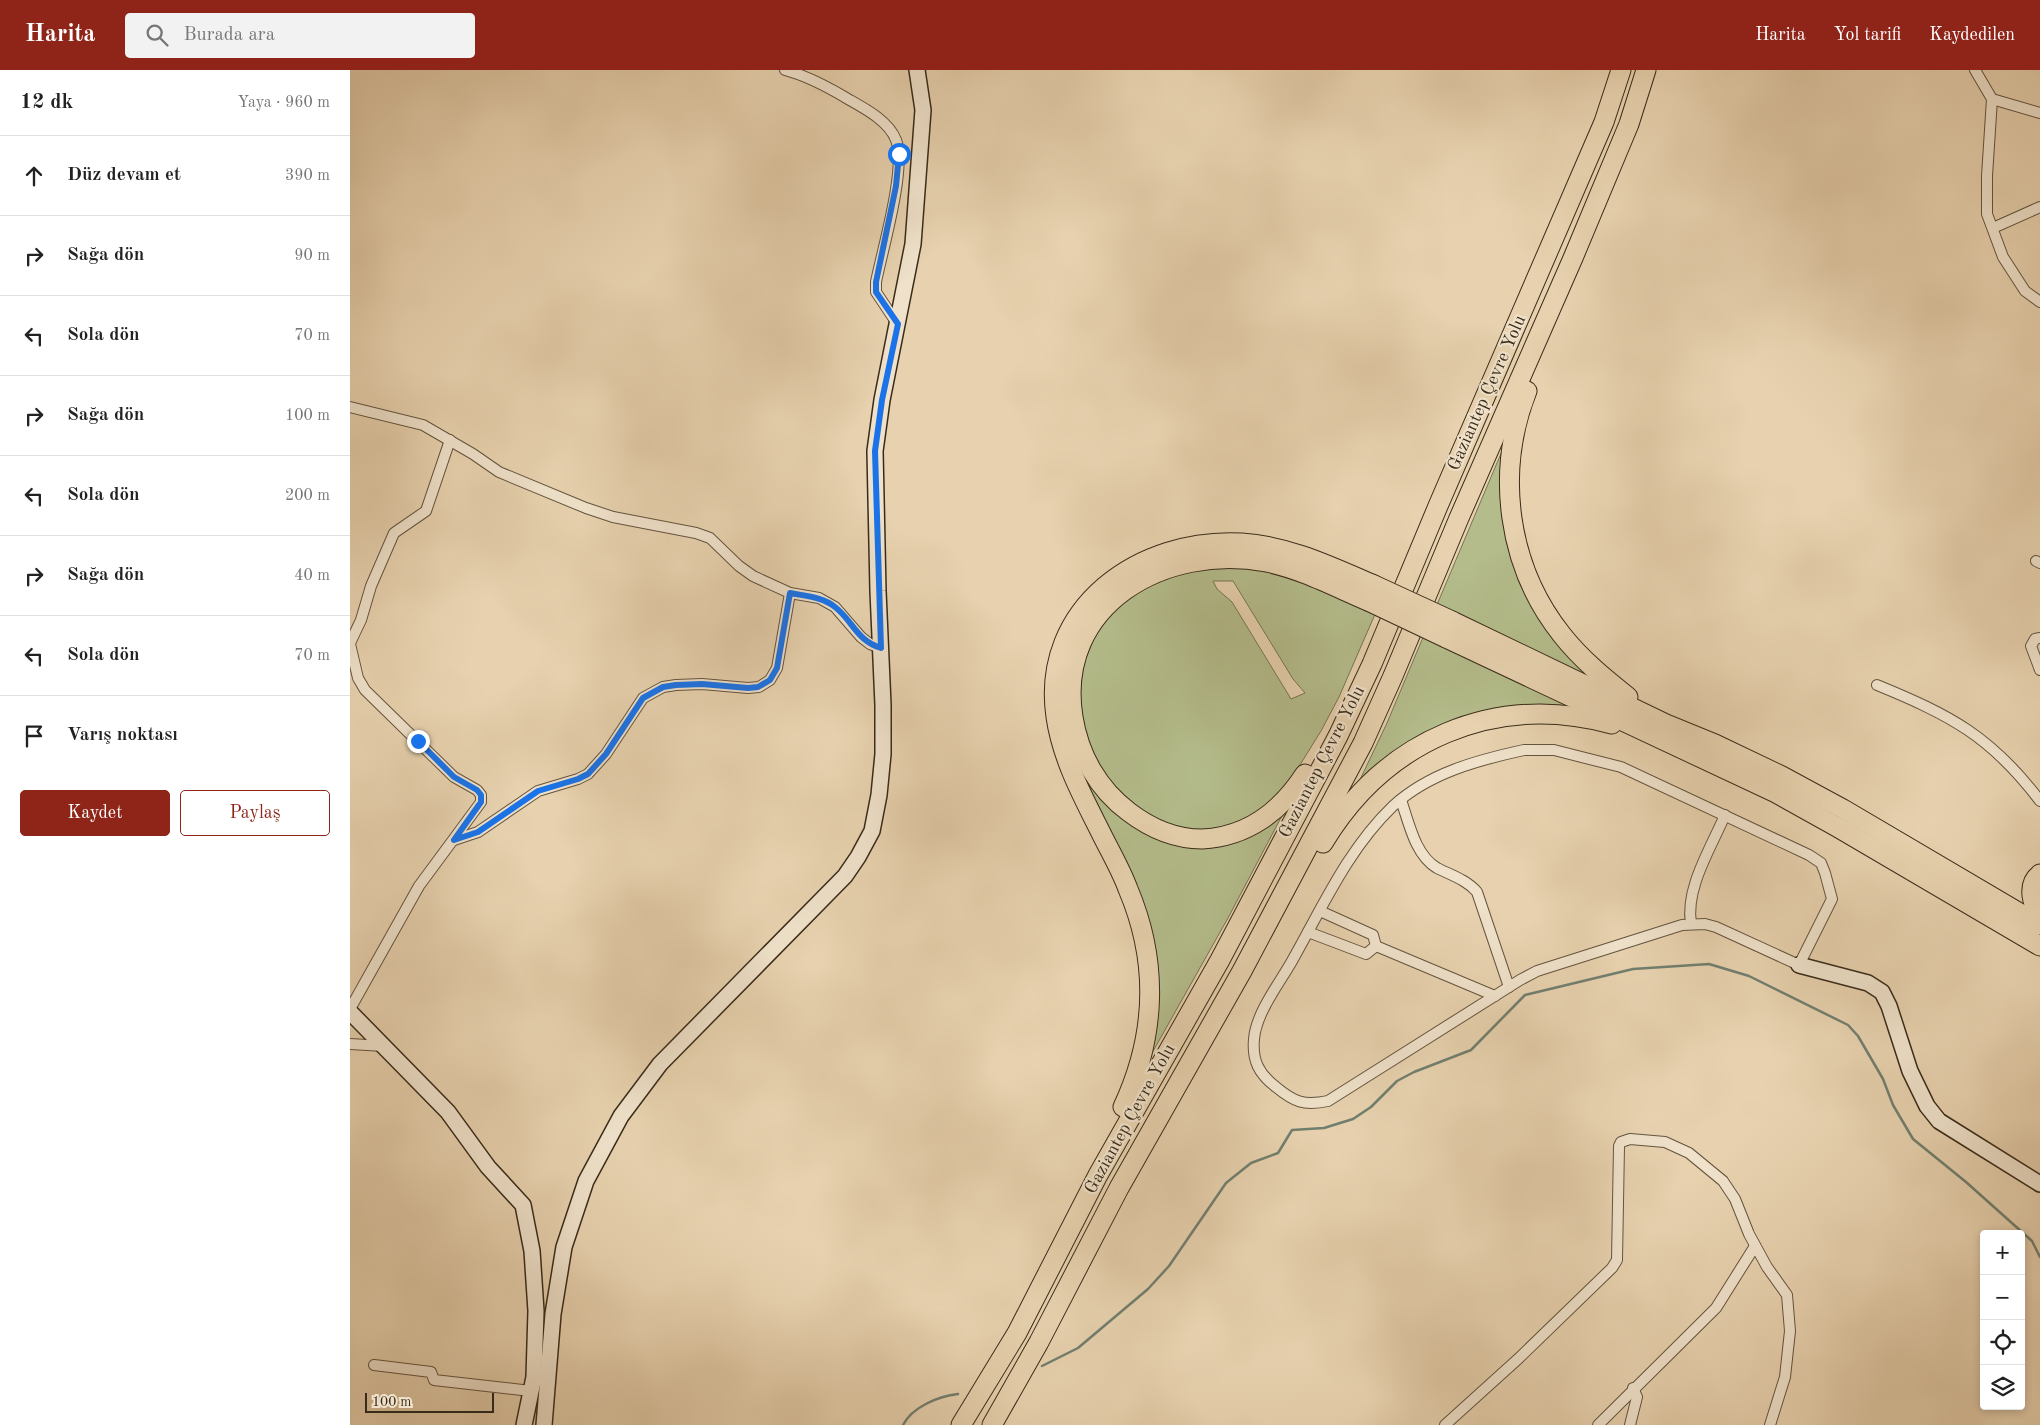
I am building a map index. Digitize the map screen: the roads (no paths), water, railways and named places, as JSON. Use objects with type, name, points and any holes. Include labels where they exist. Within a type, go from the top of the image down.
[{"type":"highway","name":"Gaziantep Çevre Yolu","points":[[961,1425],[1017,1333],[1098,1175],[1247,909],[1338,736],[1372,664],[1430,524],[1604,122],[1621,70]]},
{"type":"highway","name":"Gaziantep Çevre Yolu","points":[[992,1425],[1119,1188],[1277,907],[1363,743],[1394,676],[1425,597],[1629,124],[1646,70]]},
{"type":"highway","points":[[1549,311],[1540,359],[1520,408],[1509,466],[1508,494],[1514,532],[1521,558],[1546,611],[1562,634],[1596,672],[1630,699],[1712,752]]},
{"type":"highway","points":[[1098,1175],[1106,1140],[1120,1114],[1139,1069],[1148,1026],[1150,988],[1145,943],[1129,889],[1078,785],[1060,734],[1054,699],[1056,674],[1063,644],[1070,627],[1080,610],[1125,570],[1147,559],[1196,545],[1242,543],[1287,550],[1332,567],[1371,593]]},
{"type":"highway","points":[[1372,664],[1292,794],[1256,824],[1238,833],[1216,838],[1194,839],[1159,831],[1125,809],[1110,796],[1095,777],[1085,759],[1074,727],[1070,692],[1078,648],[1086,632],[1106,605],[1120,593],[1139,580],[1160,571],[1207,560],[1244,559],[1267,562],[1371,593],[1666,724],[1807,810],[2040,946]]},
{"type":"highway","points":[[1277,907],[1305,872],[1335,822],[1369,784],[1409,752],[1434,738],[1471,723],[1510,716],[1570,715],[1620,726],[1712,752],[1782,776],[1843,809],[2040,925]]},
{"type":"highway","points":[[2040,874],[2035,878],[2032,889],[2034,904],[2040,920]]},
{"type":"street","points":[[785,70],[820,83],[860,106],[888,127],[896,140],[899,154],[896,186],[876,282],[876,292],[898,324]]},
{"type":"street","points":[[544,1425],[554,1314],[564,1247],[586,1181],[621,1116],[660,1064],[845,876],[858,857],[872,830],[879,795],[883,754],[884,705],[875,451],[882,400],[913,244],[923,110],[917,70]]},
{"type":"street","points":[[1975,70],[1992,99],[1987,176],[1987,214],[2003,257],[2025,291],[2040,302]]},
{"type":"street","points":[[1992,99],[2040,113]]},
{"type":"street","points":[[1992,228],[2040,207]]},
{"type":"street","points":[[350,407],[423,425],[499,472],[586,508],[613,517],[696,533],[710,538],[739,566],[753,576],[790,593],[819,598],[835,607],[861,637],[870,644],[881,648]]},
{"type":"street","points":[[450,440],[426,511],[394,533],[371,586],[350,643],[358,678],[364,690],[454,777],[477,790],[481,795],[481,802],[420,886],[350,1010],[448,1112],[488,1166],[522,1205],[532,1251],[536,1311],[534,1377],[524,1425]]},
{"type":"street","points":[[454,840],[478,832],[538,791],[578,779],[588,774],[606,754],[643,698],[650,693],[663,687],[676,685],[702,684],[748,688],[758,687],[770,680],[777,668],[790,593]]},
{"type":"street","points":[[2040,638],[2035,640],[2031,646],[2040,670]]},
{"type":"street","points":[[1877,685],[1920,702],[1968,729],[2006,760],[2040,801]]},
{"type":"street","points":[[1800,965],[1832,899],[1826,873],[1820,863],[1809,855],[1620,766],[1554,750],[1524,750],[1489,757],[1436,777],[1402,800],[1369,833],[1338,879],[1257,1022],[1253,1052],[1256,1066],[1264,1078],[1289,1097],[1301,1103],[1314,1104],[1328,1101],[1509,987],[1537,972],[1671,928],[1691,924],[1716,927],[1800,965],[1868,983],[1882,992],[1910,1071],[1927,1106],[1939,1121],[2040,1184]]},
{"type":"street","points":[[1402,800],[1418,846],[1427,861],[1435,867],[1468,883],[1477,892],[1509,987]]},
{"type":"street","points":[[1691,924],[1690,904],[1693,889],[1725,815]]},
{"type":"street","points":[[1320,910],[1373,935],[1376,946]]},
{"type":"street","points":[[1308,932],[1366,954],[1376,946]]},
{"type":"street","points":[[1376,946],[1495,996]]},
{"type":"street","points":[[350,1044],[385,1046]]},
{"type":"street","points":[[1445,1425],[1518,1360],[1612,1268],[1617,1260],[1619,1146],[1621,1142],[1630,1139],[1665,1142],[1689,1153],[1724,1181],[1735,1199],[1755,1246],[1787,1295],[1790,1331],[1785,1377],[1770,1425]]},
{"type":"street","points":[[1601,1424],[1633,1388],[1716,1308],[1755,1246]]},
{"type":"street","points":[[374,1365],[431,1372],[434,1380],[531,1391]]},
{"type":"street","points":[[1630,1425],[1636,1397],[1633,1388]]},
{"type":"waterway","points":[[1042,1366],[1078,1348],[1148,1289],[1169,1266],[1226,1183],[1251,1163],[1278,1153],[1292,1130],[1324,1128],[1353,1119],[1371,1107],[1397,1081],[1414,1072],[1471,1050],[1525,995],[1633,969],[1709,964],[1749,976],[1848,1025],[1858,1036],[1883,1079],[1893,1105],[1913,1139],[1966,1182],[2032,1241],[2040,1257]]},
{"type":"waterway","points":[[903,1425],[919,1408],[943,1397],[958,1394]]}]
